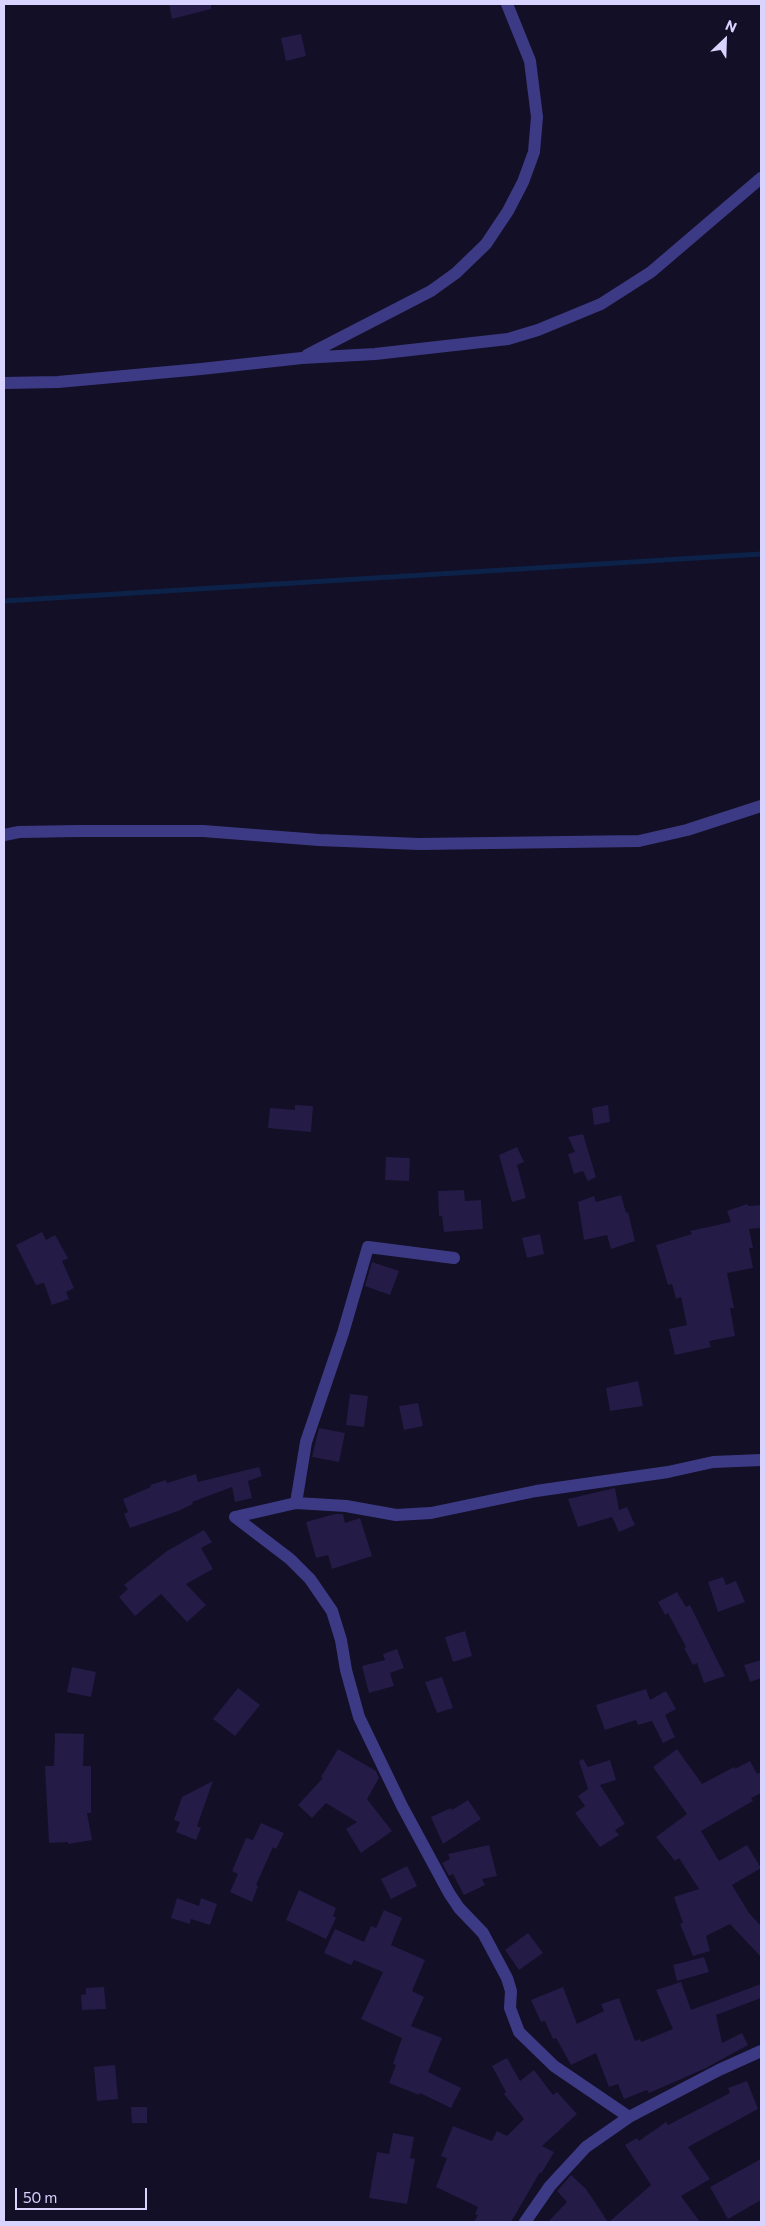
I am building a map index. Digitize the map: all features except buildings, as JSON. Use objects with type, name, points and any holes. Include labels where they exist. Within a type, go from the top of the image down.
[{"type":"street","points":[[302,358],[431,291],[456,274],[486,244],[508,211],[523,182],[534,152],[537,117],[530,61],[508,4]]},
{"type":"street","points":[[4,383],[58,382],[201,370],[302,358],[376,354],[508,339],[564,320],[601,304],[651,272],[761,178]]},
{"type":"street","points":[[4,835],[19,832],[193,831],[319,840],[419,844],[639,841],[687,830],[761,806]]},
{"type":"street","points":[[296,1503],[306,1442],[343,1333],[368,1247],[454,1258]]},
{"type":"street","points":[[629,2117],[554,2066],[519,2032],[510,2008],[510,1991],[507,1978],[483,1933],[459,1908],[449,1894],[402,1806],[359,1717],[346,1670],[341,1640],[332,1611],[310,1579],[290,1559],[235,1517],[296,1503],[346,1506],[396,1515],[432,1513],[536,1491],[668,1472],[713,1462],[761,1460]]},
{"type":"street","points":[[525,2222],[550,2186],[586,2147],[629,2117],[719,2070],[761,2051]]},
{"type":"waterway","points":[[4,601],[761,554]]}]
